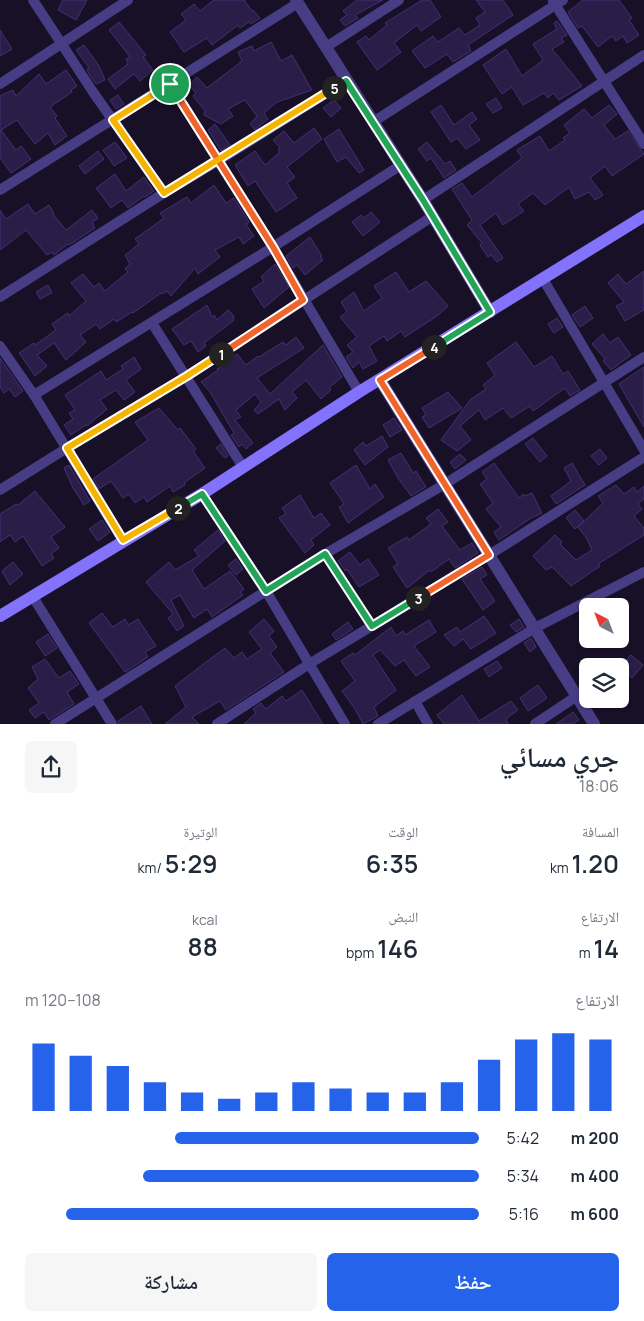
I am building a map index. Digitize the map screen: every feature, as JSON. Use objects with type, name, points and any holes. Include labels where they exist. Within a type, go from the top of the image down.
[{"type":"main road","points":[[0,616],[202,494],[359,392],[644,216]]},
{"type":"street","points":[[33,0],[93,92],[164,193]]},
{"type":"street","points":[[326,47],[399,0]]},
{"type":"street","points":[[0,84],[123,1]]},
{"type":"street","points":[[1,186],[113,120],[297,1],[433,216],[490,312]]},
{"type":"street","points":[[373,122],[557,2],[644,144]]},
{"type":"street","points":[[423,200],[644,55]]},
{"type":"street","points":[[0,297],[346,81]]},
{"type":"street","points":[[170,84],[273,247],[359,392]]},
{"type":"street","points":[[34,395],[152,323],[401,165]]},
{"type":"street","points":[[0,490],[187,376],[433,216]]},
{"type":"street","points":[[543,279],[644,450]]},
{"type":"street","points":[[152,323],[243,467]]},
{"type":"street","points":[[0,346],[34,395],[123,540]]},
{"type":"street","points":[[55,724],[325,554],[445,484],[644,357]]},
{"type":"street","points":[[380,380],[594,724]]},
{"type":"street","points":[[217,724],[309,664],[489,555],[644,456]]},
{"type":"street","points":[[202,494],[266,591],[345,724]]},
{"type":"street","points":[[325,554],[372,626]]},
{"type":"street","points":[[378,724],[534,628],[644,572]]},
{"type":"street","points":[[33,597],[112,724]]},
{"type":"street","points":[[535,724],[577,696]]},
{"type":"street","points":[[414,701],[428,724]]},
{"type":"building","points":[[63,0],[87,0],[76,20],[58,10]]},
{"type":"building","points":[[214,0],[244,0],[260,18],[240,28],[238,25],[212,45],[207,38],[184,52],[170,32],[186,20],[181,14],[194,4],[200,11]]},
{"type":"building","points":[[357,0],[383,0],[355,15],[358,18],[345,26],[340,20],[347,15],[343,11]]},
{"type":"building","points":[[422,0],[430,0],[441,17],[421,31],[417,25],[394,43],[401,52],[377,70],[357,42],[366,36],[369,40],[387,25],[385,23]]},
{"type":"building","points":[[476,0],[503,0],[513,15],[468,45],[471,51],[453,62],[447,54],[425,68],[412,51],[433,36],[438,42],[459,28],[465,35],[480,25],[476,18],[485,12]]},
{"type":"building","points":[[583,0],[619,0],[632,18],[629,20],[639,35],[627,43],[623,36],[616,41],[612,36],[598,47],[582,26],[578,28],[568,12]]},
{"type":"building","points":[[557,21],[567,35],[561,38],[564,42],[552,49],[582,86],[559,100],[553,93],[548,98],[544,93],[523,105],[512,87],[502,94],[483,65],[506,49],[522,76],[543,60],[533,44],[557,29],[554,23]]},
{"type":"building","points":[[119,22],[146,55],[143,57],[153,70],[140,81],[134,74],[115,89],[108,79],[128,64],[126,59],[130,57],[109,30]]},
{"type":"building","points":[[0,30],[12,49],[0,56]]},
{"type":"building","points":[[271,42],[281,61],[292,55],[312,90],[277,102],[264,113],[268,119],[255,130],[250,124],[257,116],[245,100],[228,109],[233,116],[221,124],[204,115],[205,111],[193,96],[196,93],[189,85],[197,77],[207,88],[242,61],[238,52],[252,46],[254,51]]},
{"type":"building","points":[[84,45],[99,66],[105,80],[96,84],[89,74],[87,69],[89,68],[76,50]]},
{"type":"building","points":[[66,70],[77,86],[71,90],[72,92],[50,107],[67,136],[55,145],[48,133],[35,144],[17,120],[1,130],[16,150],[21,146],[31,159],[11,173],[0,158],[0,96],[13,90],[16,96],[39,74],[46,84]]},
{"type":"building","points":[[118,95],[124,104],[116,109],[110,100]]},
{"type":"building","points":[[496,98],[502,108],[493,113],[486,104]]},
{"type":"building","points":[[334,100],[341,108],[331,117],[323,108]]},
{"type":"building","points":[[441,105],[454,125],[472,112],[477,119],[469,125],[480,140],[466,149],[457,138],[451,142],[431,112]]},
{"type":"building","points":[[609,105],[617,114],[604,125],[615,139],[628,131],[644,154],[612,176],[605,166],[590,178],[603,195],[595,200],[589,192],[575,199],[569,187],[545,205],[533,193],[518,204],[524,211],[503,225],[496,213],[480,225],[503,258],[497,262],[491,255],[488,257],[480,245],[482,243],[467,225],[472,220],[452,189],[462,183],[472,197],[522,158],[517,150],[540,136],[549,151],[565,140],[563,138],[570,133],[564,125],[584,109],[592,118]]},
{"type":"building","points":[[215,124],[230,145],[221,151],[208,130]]},
{"type":"building","points":[[314,128],[322,139],[287,167],[295,177],[287,183],[297,198],[276,212],[255,181],[248,186],[235,165],[255,151],[265,165],[280,152],[278,150],[280,148],[273,140],[284,131],[294,143]]},
{"type":"building","points":[[339,129],[364,170],[359,173],[346,157],[337,162],[324,139]]},
{"type":"building","points":[[115,142],[127,158],[114,166],[103,150]]},
{"type":"building","points":[[427,142],[445,164],[450,161],[456,170],[444,178],[431,158],[427,161],[418,149]]},
{"type":"building","points":[[98,151],[104,159],[85,174],[79,166]]},
{"type":"building","points":[[115,174],[126,191],[144,177],[154,191],[128,208],[122,200],[111,208],[96,188]]},
{"type":"building","points":[[214,185],[226,203],[234,198],[249,222],[246,224],[254,236],[243,244],[239,237],[215,250],[220,257],[198,274],[195,268],[171,296],[167,291],[161,293],[133,313],[116,322],[114,319],[100,329],[96,324],[80,335],[86,342],[66,360],[54,343],[37,355],[47,366],[35,376],[19,353],[34,343],[35,345],[56,330],[52,324],[68,313],[69,316],[86,301],[71,283],[83,274],[94,287],[99,283],[105,291],[128,272],[125,269],[130,264],[125,255],[139,244],[135,239],[164,218],[160,213],[187,197],[191,203]]},
{"type":"building","points":[[28,204],[35,214],[49,205],[53,214],[66,230],[92,210],[98,218],[92,222],[95,228],[54,255],[52,252],[47,255],[26,230],[0,250],[0,210],[6,219]]},
{"type":"building","points":[[371,212],[380,222],[363,236],[352,222],[361,215],[364,218]]},
{"type":"building","points":[[310,237],[323,260],[305,275],[297,265],[293,268],[286,256]]},
{"type":"building","points":[[275,264],[289,287],[264,308],[252,289],[264,281],[261,277]]},
{"type":"building","points":[[644,271],[644,310],[625,321],[616,306],[624,302],[608,283],[618,274],[626,284]]},
{"type":"building","points":[[396,272],[409,292],[426,281],[448,306],[437,316],[405,337],[401,331],[387,341],[384,336],[369,346],[377,361],[363,369],[359,362],[353,368],[346,357],[353,352],[347,345],[357,337],[340,317],[347,312],[341,302],[354,292],[364,311],[382,298],[374,286]]},
{"type":"building","points":[[48,285],[52,293],[40,299],[36,292]]},
{"type":"building","points":[[207,305],[212,317],[214,315],[217,320],[228,310],[234,316],[234,320],[204,343],[206,346],[198,352],[191,341],[184,345],[172,329]]},
{"type":"building","points":[[585,306],[593,318],[580,327],[572,315]]},
{"type":"building","points":[[557,318],[563,327],[554,333],[548,324]]},
{"type":"building","points":[[603,334],[610,343],[618,337],[631,355],[611,370],[603,361],[605,359],[592,344]]},
{"type":"building","points":[[296,337],[304,348],[257,378],[270,394],[323,345],[342,377],[329,388],[331,390],[321,399],[306,380],[292,392],[297,398],[285,410],[279,399],[258,414],[254,410],[261,402],[255,394],[236,410],[241,417],[235,420],[253,443],[246,449],[242,444],[239,447],[231,435],[234,433],[210,392],[201,382],[237,354],[246,365],[283,342],[286,345]]},
{"type":"building","points":[[516,342],[534,367],[552,356],[563,374],[568,371],[580,390],[570,396],[565,388],[533,411],[530,406],[511,418],[503,408],[485,420],[479,410],[460,426],[471,440],[457,451],[441,440],[470,400],[486,389],[483,385],[495,375],[487,363]]},
{"type":"building","points":[[134,357],[141,369],[126,380],[135,392],[124,400],[116,390],[100,400],[107,409],[87,426],[71,435],[64,425],[73,419],[69,413],[75,410],[65,395],[101,371],[106,380],[123,369],[121,366]]},
{"type":"building","points":[[0,358],[23,391],[15,397],[9,389],[4,393],[0,387]]},
{"type":"building","points":[[644,367],[644,427],[619,384]]},
{"type":"building","points":[[448,392],[462,408],[429,428],[422,417],[426,415],[422,408]]},
{"type":"building","points":[[159,408],[178,430],[180,428],[196,449],[193,451],[205,468],[184,483],[185,485],[173,492],[170,486],[147,502],[144,497],[135,503],[129,494],[123,498],[111,481],[99,489],[93,479],[148,440],[135,422]]},
{"type":"building","points":[[394,418],[402,430],[390,437],[383,425]]},
{"type":"building","points":[[382,436],[388,447],[365,465],[354,450],[363,442],[366,446]]},
{"type":"building","points":[[533,438],[547,456],[540,462],[525,444]]},
{"type":"building","points":[[221,444],[228,456],[225,458],[216,448]]},
{"type":"building","points":[[600,449],[607,458],[599,465],[591,456]]},
{"type":"building","points":[[401,453],[413,473],[416,471],[426,487],[411,496],[388,460]]},
{"type":"building","points":[[460,454],[466,460],[455,469],[450,462]]},
{"type":"building","points":[[494,463],[519,498],[523,494],[525,496],[532,493],[542,513],[531,518],[499,540],[494,532],[501,527],[486,509],[493,503],[480,484],[487,479],[482,472]]},
{"type":"building","points":[[572,463],[585,485],[556,504],[551,496],[571,481],[564,468]]},
{"type":"building","points":[[69,465],[90,501],[84,505],[73,488],[64,468]]},
{"type":"building","points":[[356,465],[370,489],[375,484],[384,497],[348,523],[339,507],[344,504],[330,483]]},
{"type":"building","points":[[616,485],[624,494],[634,487],[637,492],[644,486],[644,499],[638,504],[642,509],[634,516],[644,528],[644,535],[598,564],[600,566],[571,586],[552,567],[546,570],[533,556],[555,535],[562,542],[560,544],[576,560],[592,550],[578,527],[603,503],[598,496]]},
{"type":"building","points":[[35,491],[65,527],[51,537],[59,548],[51,554],[54,558],[42,566],[23,536],[15,542],[10,535],[0,542],[0,514],[16,504],[18,505]]},
{"type":"building","points":[[300,495],[314,518],[321,513],[330,525],[311,540],[314,545],[305,553],[279,518],[286,514],[282,508]]},
{"type":"building","points":[[438,509],[448,522],[442,526],[460,550],[472,543],[478,553],[455,568],[449,559],[431,572],[430,570],[407,588],[393,567],[398,564],[388,548],[407,537],[409,540],[431,524],[426,518]]},
{"type":"building","points":[[575,510],[584,521],[575,529],[566,518]]},
{"type":"building","points":[[102,520],[110,532],[98,541],[89,529]]},
{"type":"building","points":[[218,530],[225,541],[192,570],[204,589],[230,571],[244,589],[240,592],[243,595],[212,617],[207,609],[194,618],[180,595],[171,600],[184,626],[177,631],[168,618],[173,614],[146,582],[169,562],[175,570],[199,556],[194,550]]},
{"type":"building","points":[[350,552],[360,565],[368,559],[379,575],[359,587],[347,569],[345,571],[338,561]]},
{"type":"building","points":[[236,559],[243,569],[236,575],[228,565]]},
{"type":"building","points":[[13,562],[23,574],[10,585],[2,571]]},
{"type":"building","points":[[482,567],[487,575],[480,579],[495,601],[483,610],[462,579]]},
{"type":"building","points":[[102,613],[113,627],[125,619],[128,625],[138,619],[156,646],[145,652],[148,657],[125,672],[89,623]]},
{"type":"building","points":[[484,616],[496,633],[471,649],[463,639],[454,646],[444,635],[457,627],[460,632]]},
{"type":"building","points":[[264,619],[274,631],[269,636],[277,647],[270,653],[284,672],[226,710],[220,701],[192,717],[199,724],[165,724],[186,707],[175,686],[202,665],[225,648],[234,658],[242,652],[247,659],[262,649],[249,632]]},
{"type":"building","points":[[519,619],[524,627],[516,632],[510,625]]},
{"type":"building","points":[[429,620],[436,632],[414,646],[430,667],[416,676],[404,660],[395,666],[380,650],[373,655],[396,690],[374,707],[378,716],[363,724],[342,691],[355,681],[341,661],[353,653],[355,655],[391,627],[396,636],[403,631],[405,635]]},
{"type":"building","points":[[348,622],[353,629],[336,640],[332,634]]},
{"type":"building","points":[[48,634],[57,648],[45,656],[36,642]]},
{"type":"building","points":[[531,638],[536,647],[530,652],[524,643]]},
{"type":"building","points":[[631,655],[643,665],[632,678],[629,675],[628,658]]},
{"type":"building","points":[[45,659],[59,678],[70,671],[79,684],[67,692],[74,704],[49,720],[44,712],[35,718],[29,710],[39,703],[28,688],[38,679],[32,667]]},
{"type":"building","points":[[497,661],[502,668],[489,677],[484,669]]},
{"type":"building","points":[[538,685],[547,698],[528,711],[520,698]]},
{"type":"building","points":[[302,690],[323,724],[244,724],[256,713],[253,709],[261,703],[266,709],[282,696],[286,701]]},
{"type":"building","points":[[462,695],[479,721],[511,701],[518,710],[506,719],[508,724],[444,724],[437,715]]},
{"type":"building","points":[[141,706],[152,724],[119,724],[118,721]]},
{"type":"building","points":[[573,712],[579,720],[573,724],[556,724]]},
{"type":"route","points":[[170,84],[113,120],[164,193],[218,161],[346,81],[423,200],[490,312],[380,380],[489,555],[372,626],[325,554],[266,591],[202,494],[123,540],[67,448],[187,376],[303,300],[273,247],[218,161],[170,84]]}]
